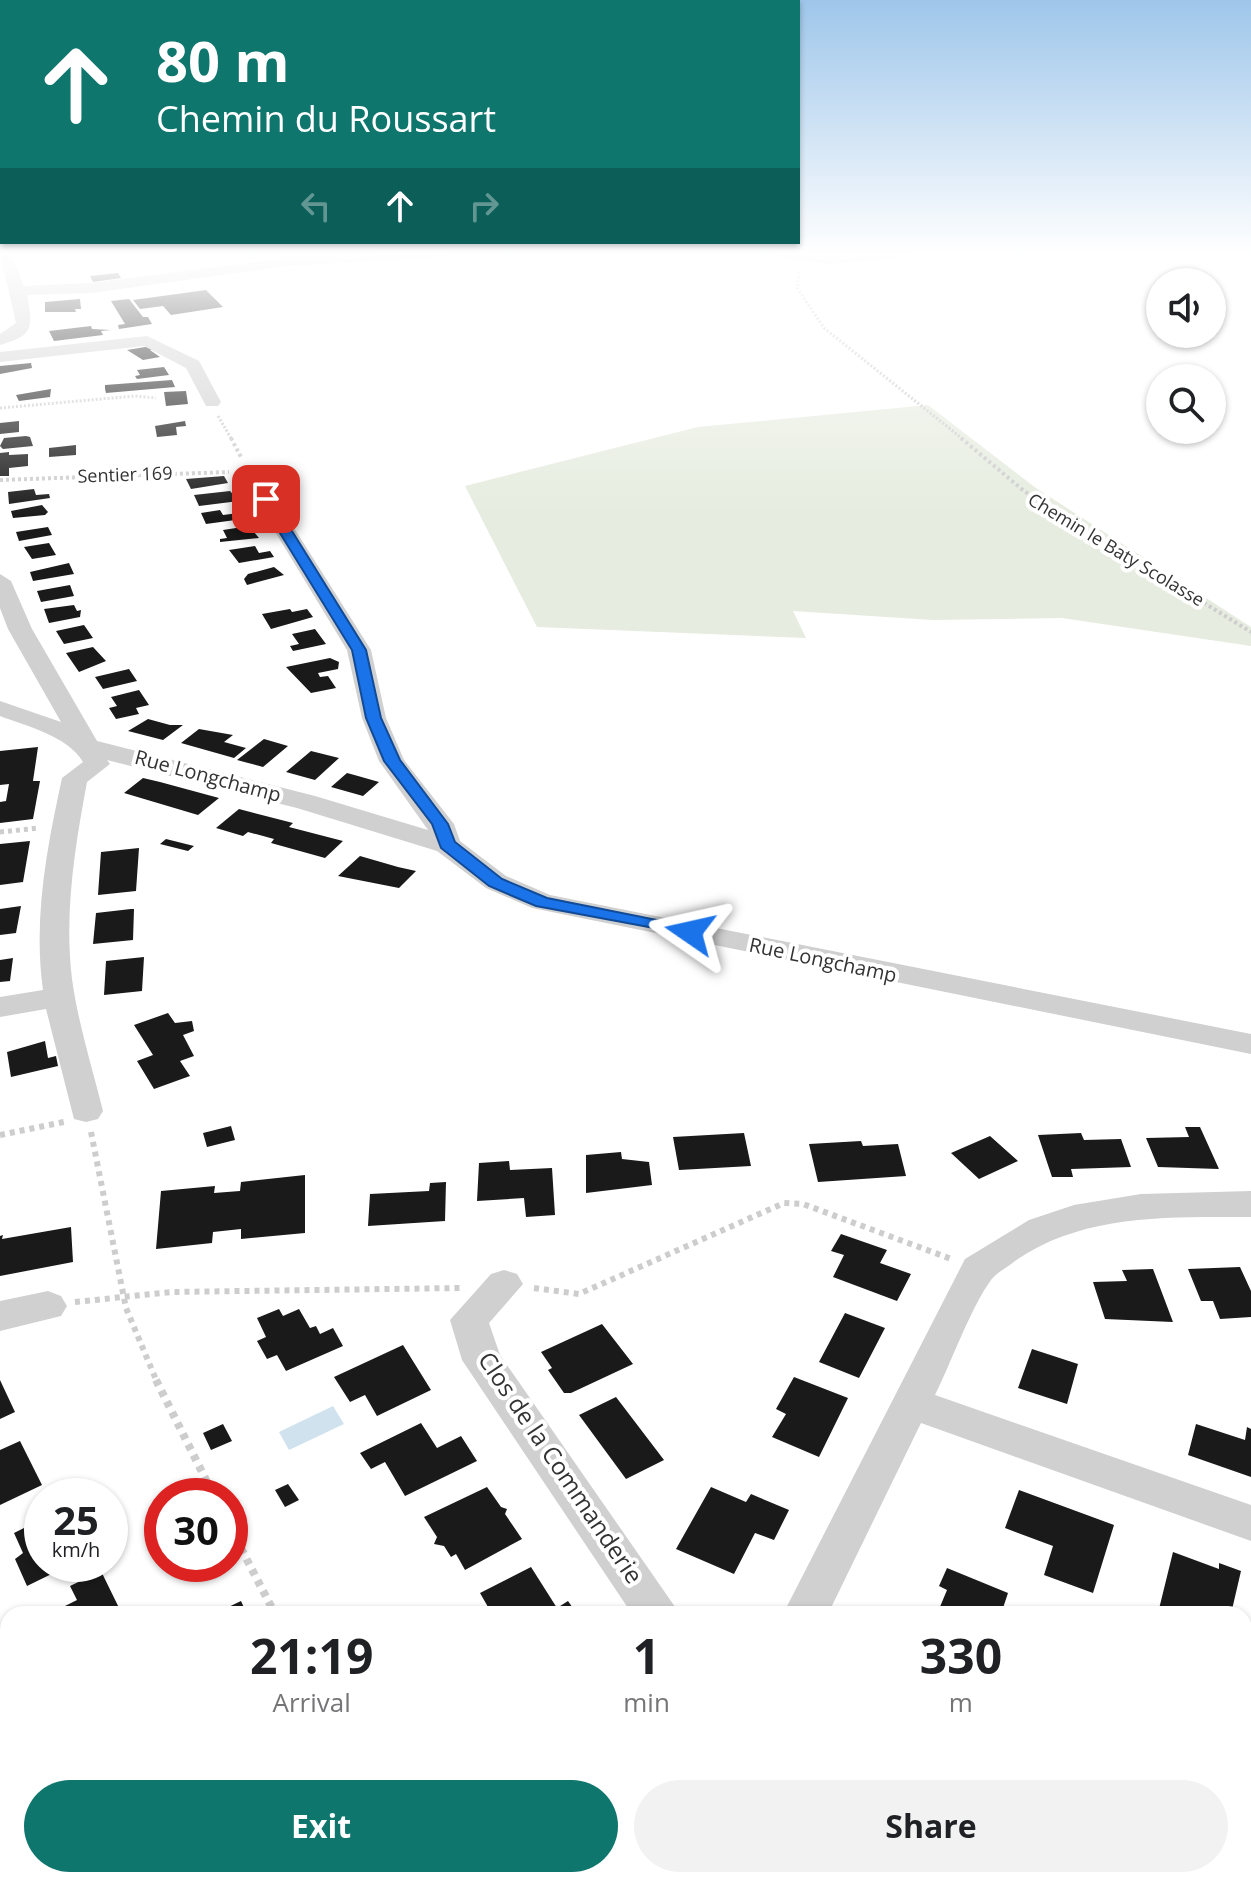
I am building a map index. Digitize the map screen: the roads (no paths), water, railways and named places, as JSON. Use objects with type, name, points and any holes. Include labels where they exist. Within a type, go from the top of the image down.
[{"type":"street","points":[[0,357],[146,341]]},
{"type":"street","points":[[147,341],[193,365],[212,402]]},
{"type":"street","points":[[250,474],[359,650],[374,718],[392,761],[440,824],[447,845]]},
{"type":"street","points":[[0,581],[20,629],[97,764],[75,778],[55,923],[60,997],[86,1111]]},
{"type":"street","name":"Rue Longchamp","points":[[0,708],[49,726],[88,747],[306,802],[447,845],[496,882],[542,902],[1251,1044]]},
{"type":"street","points":[[0,1007],[60,997]]},
{"type":"street","points":[[809,1606],[978,1269],[1006,1246],[1043,1227],[1083,1215],[1162,1205],[1251,1204]]},
{"type":"street","name":"Clos de la Commanderie","points":[[504,1284],[469,1320],[482,1360],[652,1606]]},
{"type":"street","points":[[0,1316],[48,1306]]},
{"type":"street","points":[[911,1403],[1251,1523]]},
{"type":"water","points":[[333,1406],[344,1424],[289,1450],[279,1432]]}]
